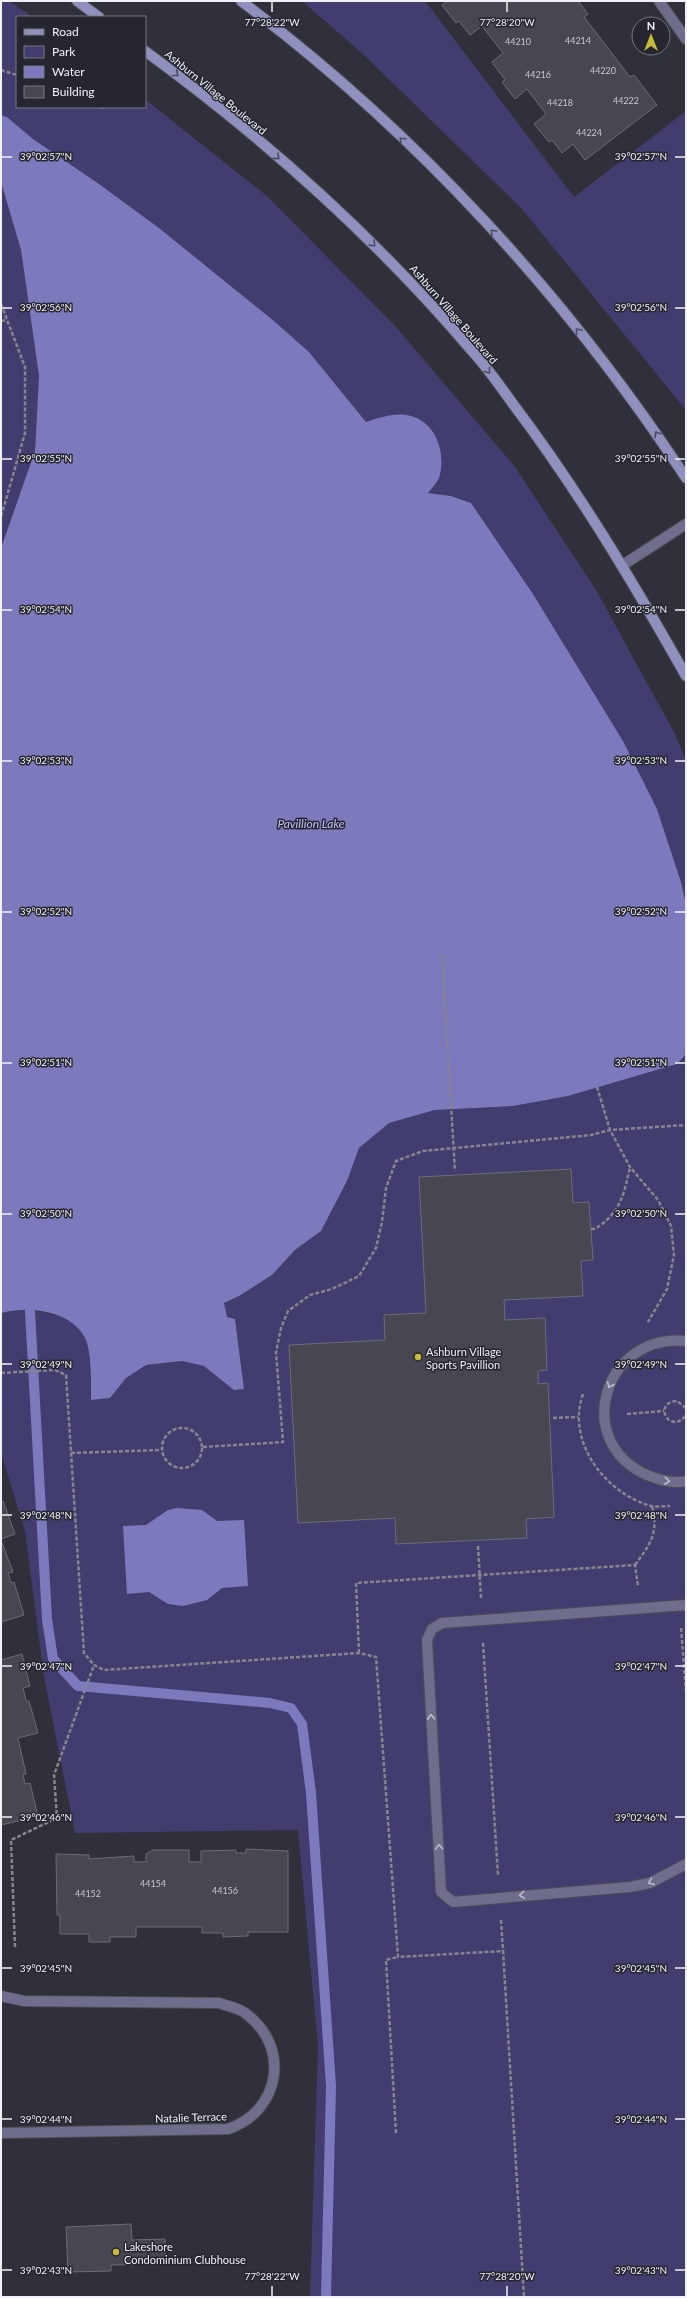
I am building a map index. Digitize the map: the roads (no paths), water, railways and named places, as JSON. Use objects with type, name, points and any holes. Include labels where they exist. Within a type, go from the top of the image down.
[{"type":"main road","points":[[77,1],[98,16]]},
{"type":"main road","points":[[241,1],[328,71],[392,130],[512,252],[648,421],[686,478]]},
{"type":"main road","name":"Ashburn Village Boulevard","points":[[146,52],[171,70],[300,177],[400,271],[474,352],[551,453],[623,565],[686,676]]},
{"type":"street","points":[[659,1],[686,38]]},
{"type":"street","points":[[623,565],[686,524]]},
{"type":"street","points":[[686,1341],[671,1339],[649,1344],[630,1356],[615,1372],[606,1393],[604,1415],[609,1437],[620,1456],[637,1471],[658,1480],[686,1481]]},
{"type":"street","points":[[686,1605],[442,1623],[432,1629],[426,1640],[441,1892],[453,1902],[499,1897],[630,1888],[650,1883],[686,1864]]},
{"type":"street","name":"Natalie Terrace","points":[[1,1996],[24,2001],[219,2003],[245,2012],[265,2034],[275,2061],[271,2091],[265,2104],[242,2124],[228,2129],[1,2133]]},
{"type":"water","name":"Pavillion Lake","points":[[1,115],[7,117],[33,139],[99,184],[159,228],[274,321],[309,352],[366,422],[391,415],[406,415],[425,423],[436,438],[440,448],[441,458],[439,478],[428,493],[451,496],[471,503],[533,594],[623,741],[657,809],[681,882],[686,905],[686,1054],[677,1064],[568,1096],[513,1106],[435,1110],[389,1123],[359,1148],[347,1181],[321,1231],[295,1250],[272,1275],[239,1296],[224,1303],[227,1317],[235,1319],[244,1389],[234,1390],[204,1366],[182,1361],[146,1365],[126,1378],[110,1398],[91,1400],[90,1367],[87,1342],[77,1327],[58,1315],[47,1312],[23,1310],[1,1313],[1,548],[35,451],[39,376],[21,250],[1,182]]},
{"type":"water","points":[[177,1508],[202,1510],[217,1521],[244,1520],[248,1586],[222,1588],[207,1600],[183,1606],[168,1604],[149,1592],[127,1594],[123,1526],[146,1525],[168,1510]]},
{"type":"waterway","points":[[30,1311],[47,1619],[53,1659],[78,1686],[270,1703],[291,1708],[302,1724],[311,1793],[331,2086],[326,2297]]},
{"type":"place","name":"Ashburn Village Sports Pavillion","points":[[418,1357]]},
{"type":"place","name":"Lakeshore Condominium Clubhouse","points":[[116,2252]]}]
